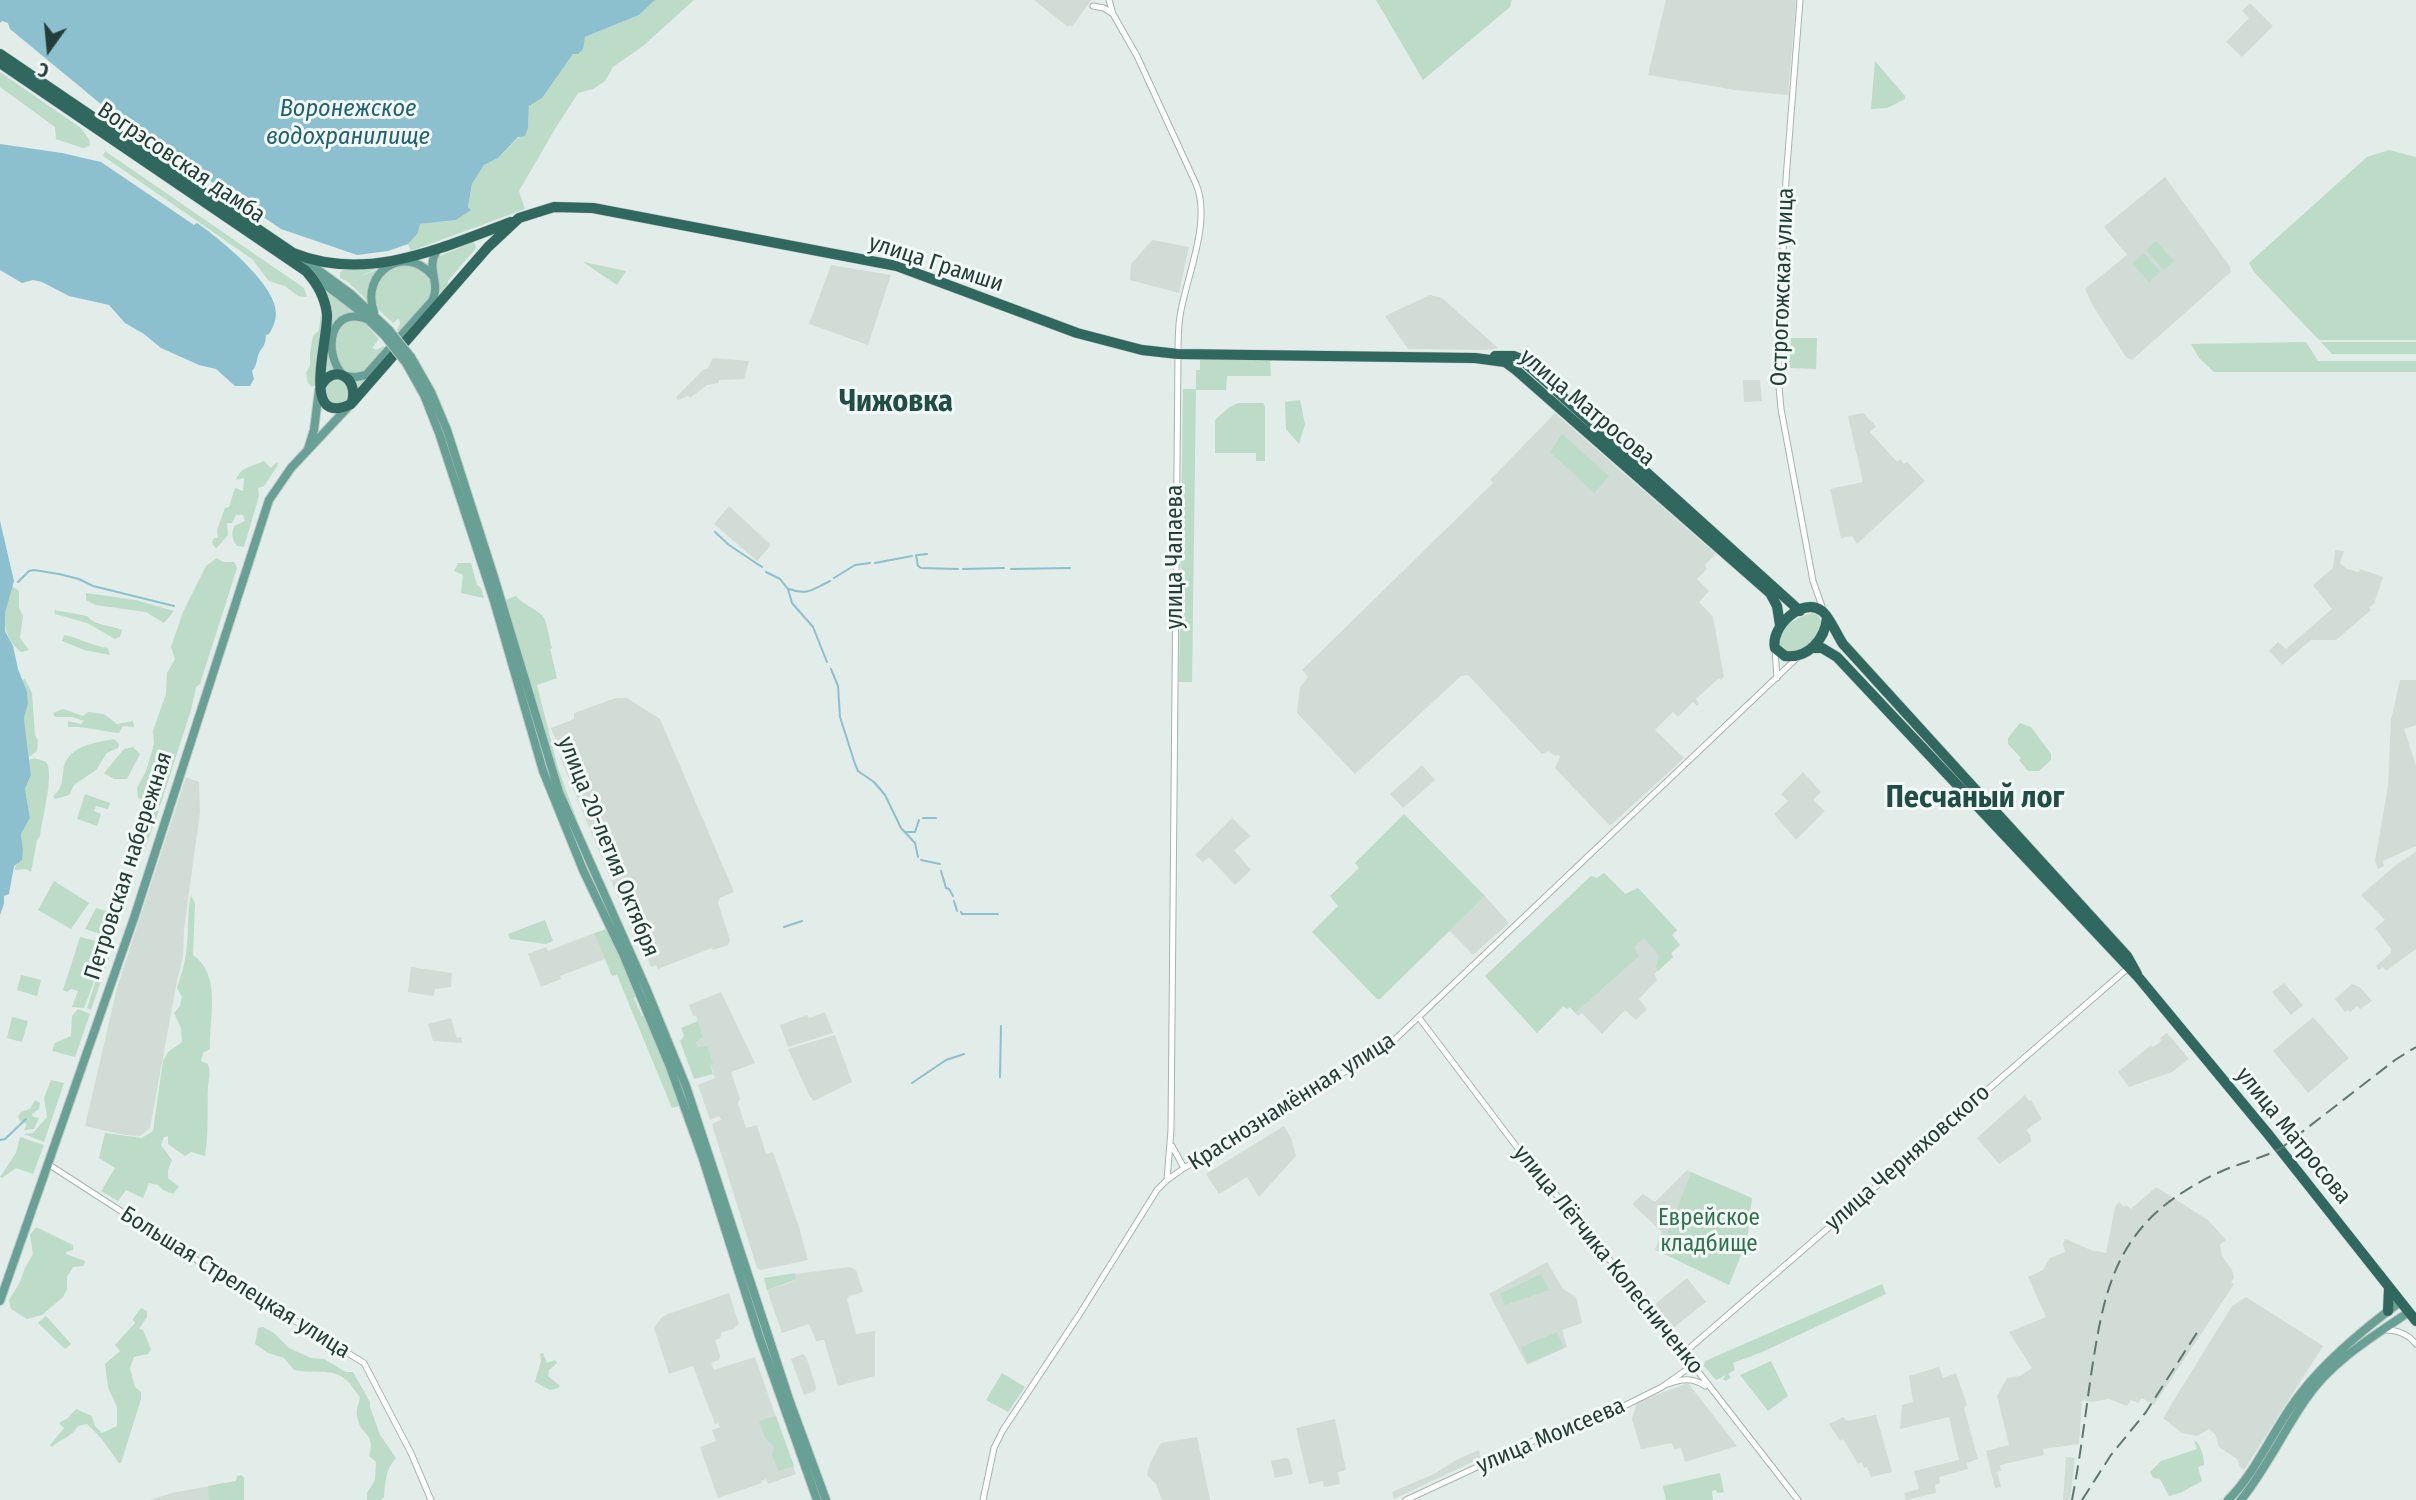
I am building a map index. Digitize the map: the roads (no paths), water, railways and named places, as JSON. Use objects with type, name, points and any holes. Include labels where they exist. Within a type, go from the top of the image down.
[{"type":"highway","name":"Вогрэсовская дамба","points":[[1,59],[293,253],[328,264],[382,263],[438,249],[519,218]]},
{"type":"highway","name":"Вогрэсовская дамба","points":[[1,59],[306,271]]},
{"type":"highway","name":"улица Грамши","points":[[399,347],[488,247],[519,218],[554,207],[593,208],[901,268],[1077,333],[1142,351],[1178,354],[1475,358]]},
{"type":"highway","points":[[450,290],[451,279],[478,247],[476,240],[468,238]]},
{"type":"highway","points":[[306,271],[319,288],[327,316],[319,390],[323,402],[330,408],[339,409],[351,404],[354,389],[349,380],[337,374],[327,377],[319,390]]},
{"type":"highway","name":"Петровская набережная","points":[[351,404],[399,347]]},
{"type":"highway","name":"улица Матросова","points":[[1475,358],[1514,356],[1521,359],[1770,593],[1777,606],[1780,625]]},
{"type":"highway","name":"улица Матросова","points":[[1683,509],[1804,609],[1816,608],[1826,615],[1843,644],[1927,737],[1982,805],[2130,966],[2274,1141],[2412,1317]]},
{"type":"highway","points":[[1804,609],[1780,625],[1774,646],[1783,655],[1792,657],[1812,648],[1823,635],[1826,615]]},
{"type":"highway","name":"улица Матросова","points":[[1812,648],[1822,648],[1838,657],[1919,745],[1982,805]]},
{"type":"highway","points":[[1919,745],[1927,737]]},
{"type":"highway","points":[[2388,1311],[2389,1287]]},
{"type":"main road","points":[[432,275],[422,265],[412,261],[383,269],[376,276],[371,288],[373,318],[352,316],[336,326],[332,341],[334,361],[344,376],[366,375],[424,309],[435,294],[431,261],[438,249]]},
{"type":"main road","name":"улица 20-летия Октября","points":[[293,253],[343,287],[387,332],[431,392],[447,430],[559,792],[646,988],[686,1086],[797,1433],[813,1477],[826,1500]]},
{"type":"main road","name":"улица 20-летия Октября","points":[[306,271],[373,318]]},
{"type":"main road","name":"Петровская набережная","points":[[307,452],[314,430],[319,390]]},
{"type":"main road","name":"Петровская набережная","points":[[0,1301],[134,918],[269,500],[284,477],[351,404]]},
{"type":"main road","points":[[2228,1500],[2300,1394],[2334,1357],[2400,1302]]},
{"type":"main road","points":[[2241,1500],[2306,1398],[2339,1363],[2382,1330],[2412,1317]]},
{"type":"main road","name":"улица 20-летия Октября","points":[[813,1477],[817,1500]]},
{"type":"street","name":"улица Чапаева","points":[[1109,0],[1113,15],[1152,84],[1199,192],[1201,220],[1180,317],[1178,354],[1171,1143],[1167,1180]]},
{"type":"street","name":"Острогожская улица","points":[[1800,0],[1786,180],[1778,369],[1781,409],[1816,592],[1826,615]]},
{"type":"street","points":[[1093,6],[1104,8],[1113,15]]},
{"type":"street","points":[[1804,609],[1813,603],[1816,592]]},
{"type":"street","points":[[1774,646],[1777,678]]},
{"type":"street","name":"Краснознамённая улица","points":[[983,1500],[994,1448],[1003,1430],[1086,1305],[1157,1190],[1184,1168],[1372,1058],[1420,1019],[1800,655]]},
{"type":"street","name":"улица Черняховского","points":[[1684,1353],[2130,966]]},
{"type":"street","name":"улица Лётчика Колесниченко","points":[[1420,1019],[1516,1146],[1684,1353],[1798,1500]]},
{"type":"street","name":"улица Чапаева","points":[[1171,1143],[1184,1168]]},
{"type":"street","name":"Большая Стрелецкая улица","points":[[48,1164],[208,1268],[364,1363],[411,1453],[431,1500]]},
{"type":"street","points":[[2382,1330],[2393,1330],[2407,1335],[2416,1344]]},
{"type":"street","name":"улица Моисеева","points":[[1406,1500],[1572,1423],[1611,1411],[1662,1387],[1693,1365]]},
{"type":"street","points":[[1662,1387],[1680,1380],[1692,1380],[1699,1381],[1712,1391]]},
{"type":"water","name":"Воронежское водохранилище","points":[[0,0],[655,0],[639,15],[585,37],[583,49],[578,54],[573,54],[542,98],[529,106],[525,136],[518,137],[498,158],[484,165],[472,184],[468,207],[471,210],[456,220],[420,224],[418,233],[408,244],[388,251],[357,255],[281,229],[119,119],[10,29],[8,23],[0,23]]},
{"type":"water","points":[[0,144],[101,162],[194,225],[197,223],[245,263],[267,289],[274,301],[276,313],[273,327],[266,335],[252,371],[254,379],[250,386],[235,386],[216,369],[199,365],[161,348],[125,323],[109,305],[69,296],[42,282],[33,280],[22,283],[0,270]]},
{"type":"water","points":[[0,521],[14,581],[5,613],[5,631],[13,646],[27,692],[28,704],[24,718],[31,775],[25,789],[30,818],[21,834],[22,860],[14,866],[9,894],[4,896],[0,915]]},
{"type":"waterway","points":[[715,532],[762,567]]},
{"type":"waterway","points":[[918,555],[927,554]]},
{"type":"waterway","points":[[916,555],[921,568],[958,569]]},
{"type":"waterway","points":[[875,563],[912,556]]},
{"type":"waterway","points":[[834,578],[855,565],[870,563]]},
{"type":"waterway","points":[[963,569],[1004,568]]},
{"type":"waterway","points":[[1011,569],[1070,568]]},
{"type":"waterway","points":[[18,582],[29,571],[34,570],[79,579],[93,586],[174,606]]},
{"type":"waterway","points":[[766,572],[780,579],[788,589],[792,603],[813,627],[827,662]]},
{"type":"waterway","points":[[789,589],[806,592],[830,581]]},
{"type":"waterway","points":[[831,669],[838,686],[840,717],[858,771],[874,782],[885,795],[901,828],[915,843],[918,857]]},
{"type":"waterway","points":[[923,818],[936,818]]},
{"type":"waterway","points":[[905,832],[915,832],[919,820]]},
{"type":"waterway","points":[[921,860],[940,864]]},
{"type":"waterway","points":[[941,871],[946,888],[953,896]]},
{"type":"waterway","points":[[954,901],[957,911]]},
{"type":"waterway","points":[[961,912],[998,914]]},
{"type":"waterway","points":[[784,927],[802,921]]},
{"type":"waterway","points":[[1000,1077],[1001,1026]]},
{"type":"waterway","points":[[912,1083],[946,1060],[964,1054]]},
{"type":"waterway","points":[[0,1140],[5,1139],[26,1119]]},
{"type":"railway","points":[[2072,1500],[2101,1317],[2113,1276],[2133,1239],[2147,1221],[2177,1196],[2227,1169],[2280,1149],[2395,1060],[2416,1047]]},
{"type":"railway","points":[[2082,1500],[2111,1455],[2146,1412],[2200,1328]]},
{"type":"district","name":"Чижовка","points":[[896,403]]},
{"type":"district","name":"Песчаный лог","points":[[1975,799]]},
{"type":"park label","name":"Еврейское кладбище","points":[[1709,1232]]}]
